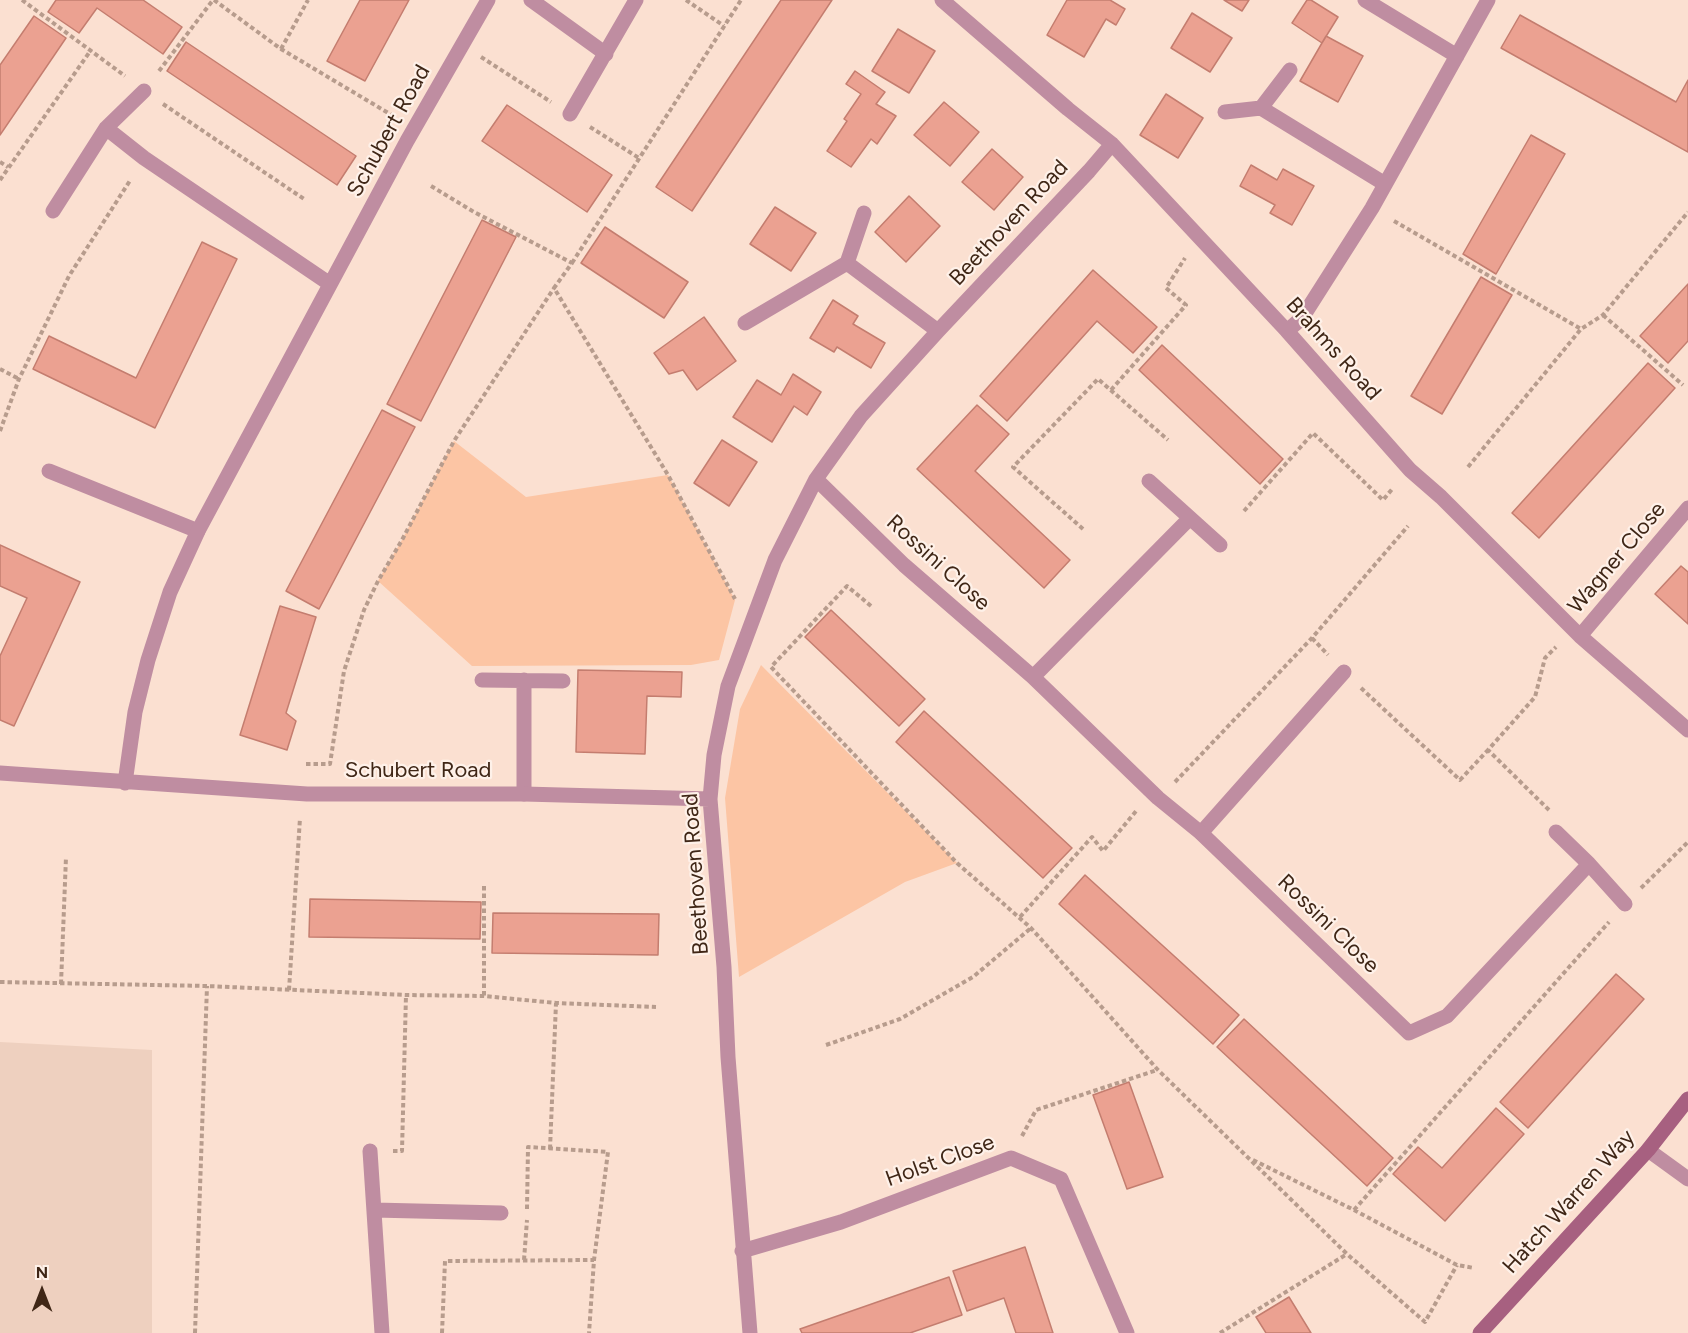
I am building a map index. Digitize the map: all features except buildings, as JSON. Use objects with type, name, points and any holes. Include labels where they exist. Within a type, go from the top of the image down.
[{"type":"street","name":"Schubert Road","points":[[126,783],[135,712],[148,660],[170,592],[198,531],[407,141],[488,0]]},
{"type":"street","points":[[531,0],[606,54]]},
{"type":"street","points":[[570,114],[636,0]]},
{"type":"street","name":"Brahms Road","points":[[942,0],[1112,144],[1287,331],[1410,470],[1441,497],[1580,636],[1688,730]]},
{"type":"street","points":[[1365,0],[1457,56]]},
{"type":"street","points":[[1287,331],[1302,318],[1372,208],[1488,0]]},
{"type":"street","points":[[1262,108],[1290,70]]},
{"type":"street","points":[[54,211],[106,128],[144,91]]},
{"type":"street","points":[[1225,112],[1262,108],[1385,184]]},
{"type":"street","points":[[106,128],[144,158],[330,284]]},
{"type":"street","name":"Beethoven Road","points":[[750,1333],[742,1251],[724,967],[710,799],[714,755],[728,686],[775,560],[816,479],[861,416],[1112,144]]},
{"type":"street","points":[[745,323],[847,263],[864,213]]},
{"type":"street","points":[[847,263],[938,332]]},
{"type":"street","points":[[49,471],[198,531]]},
{"type":"street","name":"Rossini Close","points":[[816,479],[904,565],[1033,677],[1158,798],[1201,833],[1409,1033],[1447,1016],[1589,864]]},
{"type":"street","points":[[1149,481],[1220,545]]},
{"type":"street","name":"Wagner Close","points":[[1580,636],[1688,508]]},
{"type":"street","points":[[1033,677],[1190,518]]},
{"type":"street","points":[[1201,833],[1344,672]]},
{"type":"street","points":[[482,680],[563,681]]},
{"type":"street","points":[[524,680],[524,794]]},
{"type":"street","name":"Schubert Road","points":[[0,773],[307,794],[524,794],[710,799]]},
{"type":"street","points":[[1556,832],[1625,904]]},
{"type":"street","name":"Hatch Warren Way","points":[[1480,1333],[1648,1150],[1688,1099]]},
{"type":"street","points":[[1648,1150],[1688,1179]]},
{"type":"street","points":[[370,1151],[382,1333]]},
{"type":"street","name":"Holst Close","points":[[742,1251],[841,1222],[1011,1158],[1062,1179],[1127,1333]]},
{"type":"street","points":[[374,1210],[501,1213]]},
{"type":"path","points":[[22,0],[144,91],[304,198]]},
{"type":"path","points":[[144,91],[213,0],[281,50],[401,120]]},
{"type":"path","points":[[281,50],[308,0]]},
{"type":"path","points":[[686,0],[724,26]]},
{"type":"path","points":[[306,764],[330,764],[344,671],[364,610],[454,441],[572,263],[741,0]]},
{"type":"path","points":[[0,180],[91,50]]},
{"type":"path","points":[[0,431],[19,379],[69,276],[144,158]]},
{"type":"path","points":[[0,162],[8,167]]},
{"type":"path","points":[[430,186],[474,212],[572,263]]},
{"type":"path","points":[[1372,208],[1581,329]]},
{"type":"path","points":[[1468,467],[1581,329],[1603,315],[1688,212]]},
{"type":"path","points":[[1110,390],[1186,305],[1166,288],[1199,238]]},
{"type":"path","points":[[554,288],[668,475],[735,600]]},
{"type":"path","points":[[1603,315],[1683,385]]},
{"type":"path","points":[[0,369],[19,379]]},
{"type":"path","points":[[1083,529],[1013,467],[1098,379],[1168,440]]},
{"type":"path","points":[[1244,511],[1313,433],[1383,500],[1410,470]]},
{"type":"path","points":[[1173,785],[1312,638],[1408,526]]},
{"type":"path","points":[[871,606],[847,586],[771,667],[957,863],[1031,928],[1158,1070],[1347,1254],[1425,1322],[1457,1265]]},
{"type":"path","points":[[1344,672],[1460,780],[1535,697],[1545,658]]},
{"type":"path","points":[[1488,750],[1554,815],[1556,832]]},
{"type":"path","points":[[1020,917],[1092,837],[1103,851],[1139,806]]},
{"type":"path","points":[[289,990],[301,813]]},
{"type":"path","points":[[1354,1210],[1625,904],[1688,842]]},
{"type":"path","points":[[62,984],[66,857]]},
{"type":"path","points":[[484,886],[484,996]]},
{"type":"path","points":[[826,1045],[900,1019],[918,1009],[973,977],[1031,928]]},
{"type":"path","points":[[0,982],[207,986],[406,995],[484,996],[556,1003],[656,1007]]},
{"type":"path","points":[[195,1333],[207,986]]},
{"type":"path","points":[[370,1151],[402,1151],[406,995]]},
{"type":"path","points":[[550,1149],[556,1003]]},
{"type":"path","points":[[1011,1158],[1036,1110],[1158,1070]]},
{"type":"path","points":[[524,1260],[528,1147],[608,1152],[594,1260],[589,1333]]},
{"type":"path","points":[[1250,1158],[1457,1265],[1474,1268]]},
{"type":"path","points":[[1220,1333],[1347,1254]]},
{"type":"path","points":[[442,1333],[445,1261],[594,1260]]},
{"type":"shaded area","points":[[454,441],[526,497],[668,475],[735,600],[719,660],[691,665],[472,666],[378,581]]},
{"type":"shaded area","points":[[761,665],[957,863],[905,882],[739,977],[725,798],[740,709]]},
{"type":"shaded area","points":[[0,1042],[152,1050],[152,1333],[0,1333]]}]
